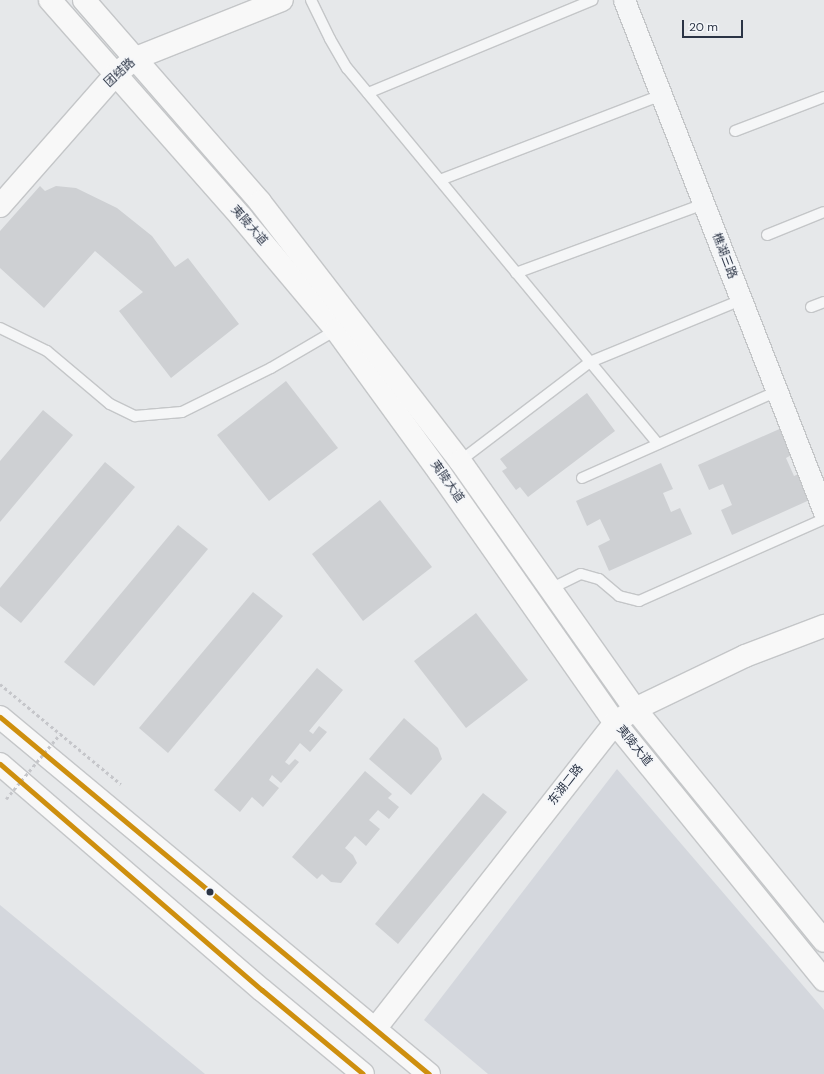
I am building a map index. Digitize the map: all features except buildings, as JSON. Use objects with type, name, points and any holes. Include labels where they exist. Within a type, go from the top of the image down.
[{"type":"main road","name":"夷陵大道","points":[[50,0],[242,218],[336,330],[440,473],[615,723],[824,980]]},
{"type":"main road","name":"夷陵大道","points":[[84,0],[132,53],[195,129],[260,202],[460,461],[635,709],[824,941]]},
{"type":"main road","name":"团结路","points":[[0,186],[111,69],[132,53],[246,0]]},
{"type":"main road","name":"团结路","points":[[132,53],[282,0]]},
{"type":"main road","name":"团结路","points":[[0,206],[111,69]]},
{"type":"main road","name":"东湖二路","points":[[375,1029],[615,723],[635,709],[745,656],[824,626]]},
{"type":"main road","points":[[0,717],[429,1074]]},
{"type":"main road","points":[[0,764],[262,990],[363,1074]]},
{"type":"street","name":"樵湖三路","points":[[624,0],[824,512]]},
{"type":"lane","points":[[311,0],[340,57],[368,93],[658,444]]},
{"type":"lane","points":[[368,93],[593,0]]},
{"type":"lane","points":[[440,180],[662,95]]},
{"type":"lane","points":[[735,131],[824,98]]},
{"type":"lane","points":[[516,273],[704,204]]},
{"type":"lane","points":[[767,235],[824,212]]},
{"type":"lane","points":[[460,461],[590,362],[741,300]]},
{"type":"lane","points":[[811,307],[824,302]]},
{"type":"lane","points":[[0,328],[47,351],[110,404],[135,416],[182,412],[271,368],[336,330]]},
{"type":"lane","points":[[582,478],[777,391]]},
{"type":"lane","points":[[550,589],[581,574],[599,579],[619,596],[639,601],[824,519]]},
{"type":"path","points":[[0,684],[121,784]]},
{"type":"path","points":[[6,799],[60,734]]},
{"type":"shaded area","points":[[617,769],[824,1010],[824,1074],[488,1074],[424,1020]]},
{"type":"shaded area","points":[[0,905],[205,1074],[0,1074]]},
{"type":"transit line","points":[[0,717],[429,1074]]},
{"type":"transit line","points":[[0,764],[262,990],[363,1074]]}]
